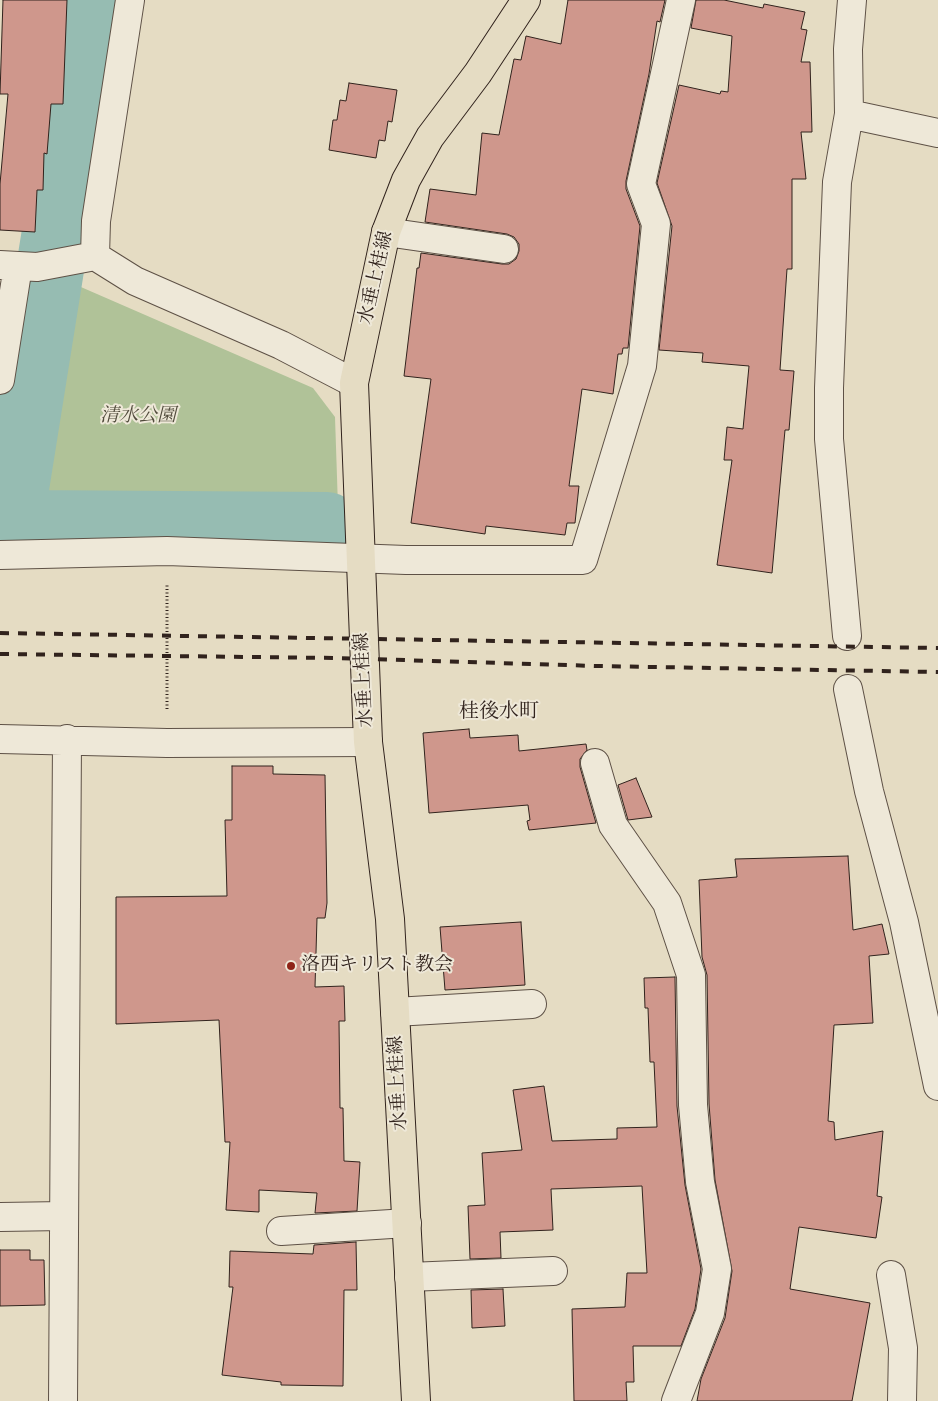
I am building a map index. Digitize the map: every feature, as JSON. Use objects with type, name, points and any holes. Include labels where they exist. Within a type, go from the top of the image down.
[{"type":"main road","name":"水垂上桂線","points":[[416,1401],[390,919],[368,742],[359,559],[354,383],[386,232],[406,180],[430,137],[478,73],[526,0]]},
{"type":"street","points":[[83,258],[96,221],[130,0]]},
{"type":"street","points":[[0,555],[167,551],[359,559],[583,560],[642,366],[656,224],[640,184],[681,0]]},
{"type":"street","points":[[847,636],[829,439],[829,388],[837,182],[850,114],[848,49],[852,0]]},
{"type":"street","points":[[850,114],[938,133]]},
{"type":"street","points":[[386,232],[504,249]]},
{"type":"street","points":[[0,380],[18,266],[83,258],[281,345],[354,383]]},
{"type":"street","points":[[848,689],[868,791],[904,922],[938,1086]]},
{"type":"street","points":[[0,739],[67,739],[167,743],[368,742]]},
{"type":"street","points":[[63,1401],[67,739]]},
{"type":"street","points":[[595,763],[613,825],[667,903],[691,975],[693,1105],[700,1182],[717,1269],[710,1313],[676,1401]]},
{"type":"street","points":[[395,1012],[532,1004]]},
{"type":"street","points":[[0,1217],[63,1216]]},
{"type":"street","points":[[282,1231],[407,1223]]},
{"type":"street","points":[[409,1277],[553,1271]]},
{"type":"street","points":[[891,1275],[904,1348],[902,1401]]},
{"type":"path","points":[[167,551],[167,743]]},
{"type":"green space","name":"清水公園","points":[[74,284],[313,388],[335,417],[338,507],[336,514],[26,512],[59,287]]},
{"type":"building","points":[[3,0],[67,0],[63,104],[51,104],[47,154],[44,153],[43,190],[37,190],[35,232],[0,230],[0,184],[8,94],[0,94]]},
{"type":"building","points":[[568,0],[665,0],[660,22],[657,21],[649,74],[626,181],[626,189],[640,226],[628,348],[623,348],[622,354],[618,354],[613,394],[582,389],[569,486],[579,486],[575,523],[567,523],[565,535],[486,526],[485,534],[411,523],[431,379],[404,376],[417,268],[419,268],[421,253],[509,264],[516,259],[519,251],[519,244],[514,237],[507,234],[425,222],[430,189],[476,195],[482,133],[499,135],[514,59],[521,60],[526,36],[561,44]]},
{"type":"building","points":[[696,0],[724,0],[763,8],[764,4],[805,12],[801,29],[807,30],[801,62],[810,62],[812,132],[801,132],[806,179],[792,179],[792,269],[787,269],[780,370],[794,371],[789,430],[785,430],[772,573],[717,565],[732,460],[724,460],[727,427],[743,429],[749,366],[702,362],[703,353],[659,350],[672,226],[657,183],[679,85],[720,94],[721,91],[728,92],[732,36],[691,28]]},
{"type":"building","points":[[349,83],[397,90],[392,122],[388,121],[385,141],[379,140],[376,158],[329,150],[333,120],[337,120],[340,100],[346,101]]},
{"type":"building","points":[[469,729],[470,738],[518,735],[519,751],[586,744],[587,750],[580,759],[580,767],[596,823],[529,830],[527,821],[530,820],[528,805],[429,813],[423,733]]},
{"type":"building","points":[[232,766],[273,766],[273,774],[325,775],[327,903],[325,918],[317,918],[315,987],[344,986],[345,1021],[339,1021],[340,1108],[343,1108],[344,1161],[360,1162],[357,1211],[315,1213],[317,1193],[259,1190],[259,1212],[226,1210],[230,1142],[225,1142],[219,1020],[116,1024],[116,897],[227,896],[225,820],[232,820]]},
{"type":"building","points":[[636,778],[652,817],[628,820],[618,785]]},
{"type":"building","points":[[848,856],[853,930],[882,924],[889,954],[869,956],[873,1023],[834,1025],[828,1121],[834,1122],[835,1140],[883,1131],[877,1196],[882,1197],[876,1238],[799,1227],[790,1289],[870,1303],[852,1401],[697,1401],[701,1379],[725,1318],[732,1271],[715,1180],[709,1104],[707,975],[702,957],[699,880],[737,877],[735,859]]},
{"type":"building","points":[[521,922],[525,985],[445,990],[440,927]]},
{"type":"building","points":[[675,977],[677,1106],[685,1185],[701,1269],[695,1309],[681,1346],[633,1346],[634,1382],[626,1382],[627,1401],[574,1401],[572,1309],[625,1307],[627,1273],[647,1273],[642,1186],[551,1189],[553,1230],[500,1232],[501,1258],[470,1259],[468,1206],[485,1205],[482,1153],[522,1150],[513,1090],[544,1086],[552,1141],[617,1139],[617,1128],[657,1127],[654,1062],[650,1062],[648,1008],[645,1008],[644,978]]},
{"type":"building","points":[[356,1242],[357,1290],[344,1290],[343,1386],[281,1385],[281,1382],[222,1375],[233,1287],[229,1287],[230,1251],[313,1254],[314,1245]]},
{"type":"building","points":[[0,1250],[30,1250],[30,1260],[44,1260],[45,1305],[0,1306]]},
{"type":"building","points":[[503,1289],[505,1326],[472,1328],[471,1290]]},
{"type":"waterway","points":[[93,0],[11,513],[22,524],[327,526]]},
{"type":"railway","points":[[0,633],[938,648]]},
{"type":"railway","points":[[0,654],[336,658],[597,666],[938,672]]},
{"type":"place","name":"洛西キリスト教会","points":[[291,966]]},
{"type":"district","name":"桂後水町","points":[[499,713]]}]
